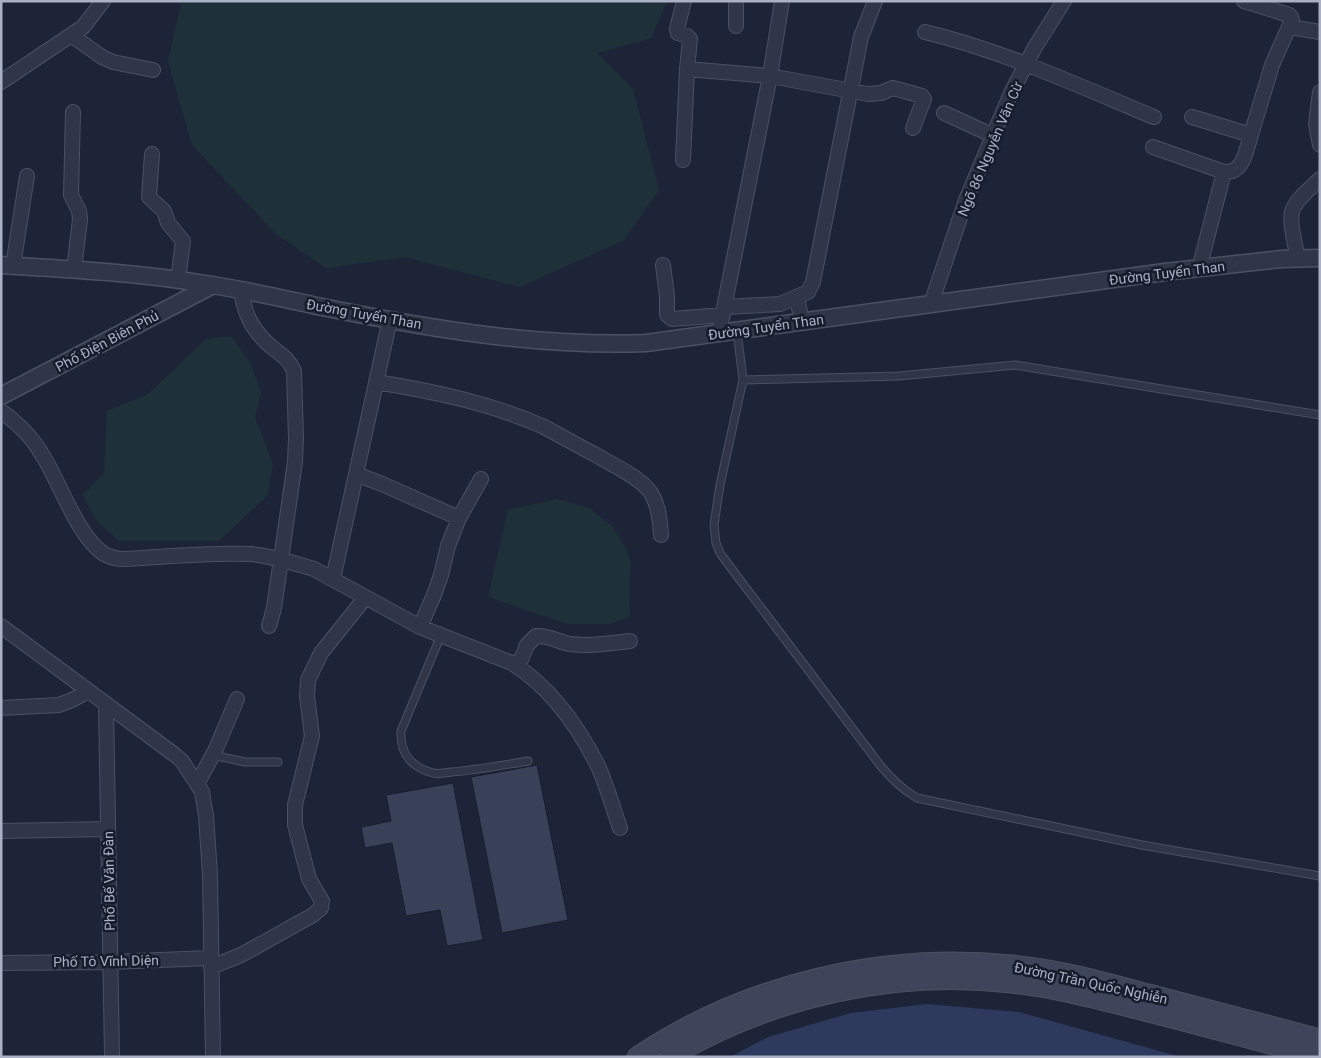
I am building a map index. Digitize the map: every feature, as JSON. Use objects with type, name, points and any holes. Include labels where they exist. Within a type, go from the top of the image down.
[{"type":"main road","name":"Đường Trần Quốc Nghiễn","points":[[637,1057],[689,1026],[726,1008],[769,992],[843,973],[883,966],[935,962],[1012,965],[1062,973],[1320,1039]]},
{"type":"main road","name":"Đường Trần Quốc Nghiễn","points":[[670,1057],[696,1041],[730,1025],[811,998],[847,989],[928,979],[1012,983],[1059,991],[1123,1005],[1317,1057]]},
{"type":"street","points":[[1,82],[83,27],[103,1]]},
{"type":"street","points":[[683,160],[690,39],[678,33],[677,29],[684,1]]},
{"type":"street","points":[[736,1],[736,26]]},
{"type":"street","points":[[719,333],[770,76],[782,1]]},
{"type":"street","points":[[663,264],[667,315],[672,319],[780,304],[808,292],[813,282],[861,37],[875,1]]},
{"type":"street","name":"Ngõ 86 Nguyễn Văn Cừ","points":[[930,304],[966,200],[1012,93],[1035,47],[1064,1]]},
{"type":"street","points":[[1153,147],[1224,172],[1232,172],[1239,167],[1251,135],[1272,65],[1290,27],[1292,17],[1244,1]]},
{"type":"street","points":[[1290,27],[1320,32]]},
{"type":"street","points":[[925,32],[954,39],[1026,64],[1154,117]]},
{"type":"street","points":[[72,35],[102,57],[113,62],[153,70]]},
{"type":"street","points":[[687,69],[770,76],[868,94],[881,93],[893,88],[922,96],[923,101],[913,128]]},
{"type":"street","points":[[1320,92],[1316,124],[1320,145]]},
{"type":"street","points":[[73,112],[72,195],[79,211],[80,219],[74,270]]},
{"type":"street","points":[[944,112],[994,136]]},
{"type":"street","points":[[1192,117],[1251,135]]},
{"type":"street","points":[[152,154],[149,197],[164,211],[168,223],[183,241],[178,280]]},
{"type":"street","points":[[1199,269],[1224,172]]},
{"type":"street","points":[[7,266],[27,176]]},
{"type":"street","points":[[1298,258],[1292,212],[1300,198],[1320,179]]},
{"type":"street","name":"Đường Tuyển Than","points":[[7,266],[136,275],[178,280],[486,336],[567,344],[646,343],[719,333],[738,335],[802,322],[930,304],[1281,259],[1320,258]]},
{"type":"street","name":"Phố Điện Biên Phủ","points":[[1,396],[213,285]]},
{"type":"street","points":[[242,291],[247,318],[267,343],[290,362],[294,371],[295,462],[274,608],[269,626]]},
{"type":"street","points":[[797,298],[802,322]]},
{"type":"street","points":[[333,579],[390,319]]},
{"type":"street","points":[[376,382],[418,389],[473,402],[543,427],[616,467],[647,488],[654,498],[661,535]]},
{"type":"street","points":[[1,411],[28,435],[43,455],[72,513],[90,539],[106,555],[123,559],[250,554],[280,559],[314,570],[333,579],[420,627],[518,667],[540,684],[563,710],[578,732],[598,767],[620,828]]},
{"type":"street","points":[[356,474],[459,518]]},
{"type":"street","points":[[420,627],[437,588],[448,546],[459,518],[481,479]]},
{"type":"street","name":"Phố Tô Vĩnh Diện","points":[[1,963],[211,963],[241,955],[313,915],[321,908],[322,901],[309,879],[295,825],[295,805],[312,736],[307,696],[308,680],[321,653],[365,598]]},
{"type":"street","points":[[1,626],[175,755],[182,762],[202,792],[208,839],[213,1057]]},
{"type":"street","points":[[518,667],[527,645],[536,636],[568,644],[583,645],[630,641]]},
{"type":"street","points":[[1,708],[59,705],[88,691]]},
{"type":"street","points":[[198,784],[237,699]]},
{"type":"street","name":"Phố Bế Văn Đàn","points":[[106,705],[112,1057]]},
{"type":"street","points":[[1,831],[108,829]]},
{"type":"lane","points":[[738,335],[743,380],[716,509],[714,524],[716,543],[720,553],[736,576],[894,782],[917,798],[1142,845],[1320,876]]},
{"type":"lane","points":[[743,380],[899,376],[1015,365],[1320,415]]},
{"type":"lane","points":[[441,636],[401,731],[401,744],[408,759],[420,768],[434,773],[469,771],[528,761]]},
{"type":"lane","points":[[212,755],[245,762],[278,762]]},
{"type":"shaded area","points":[[178,1],[667,1],[651,38],[597,53],[633,89],[659,190],[624,240],[520,287],[405,257],[326,268],[276,234],[192,145],[168,61],[181,4]]},
{"type":"shaded area","points":[[231,336],[251,364],[261,393],[255,417],[273,464],[268,495],[219,541],[119,541],[96,520],[83,495],[104,473],[107,411],[148,394],[206,339]]},
{"type":"shaded area","points":[[557,499],[589,508],[612,526],[626,548],[631,563],[629,589],[630,616],[611,624],[567,624],[488,597],[508,510]]},
{"type":"water","points":[[927,1004],[1019,1012],[1181,1057],[730,1057],[768,1037],[851,1013]]},
{"type":"building","points":[[537,765],[568,920],[502,933],[471,777]]},
{"type":"building","points":[[453,783],[483,940],[447,946],[440,910],[406,916],[392,843],[365,848],[361,827],[391,821],[386,795]]}]
